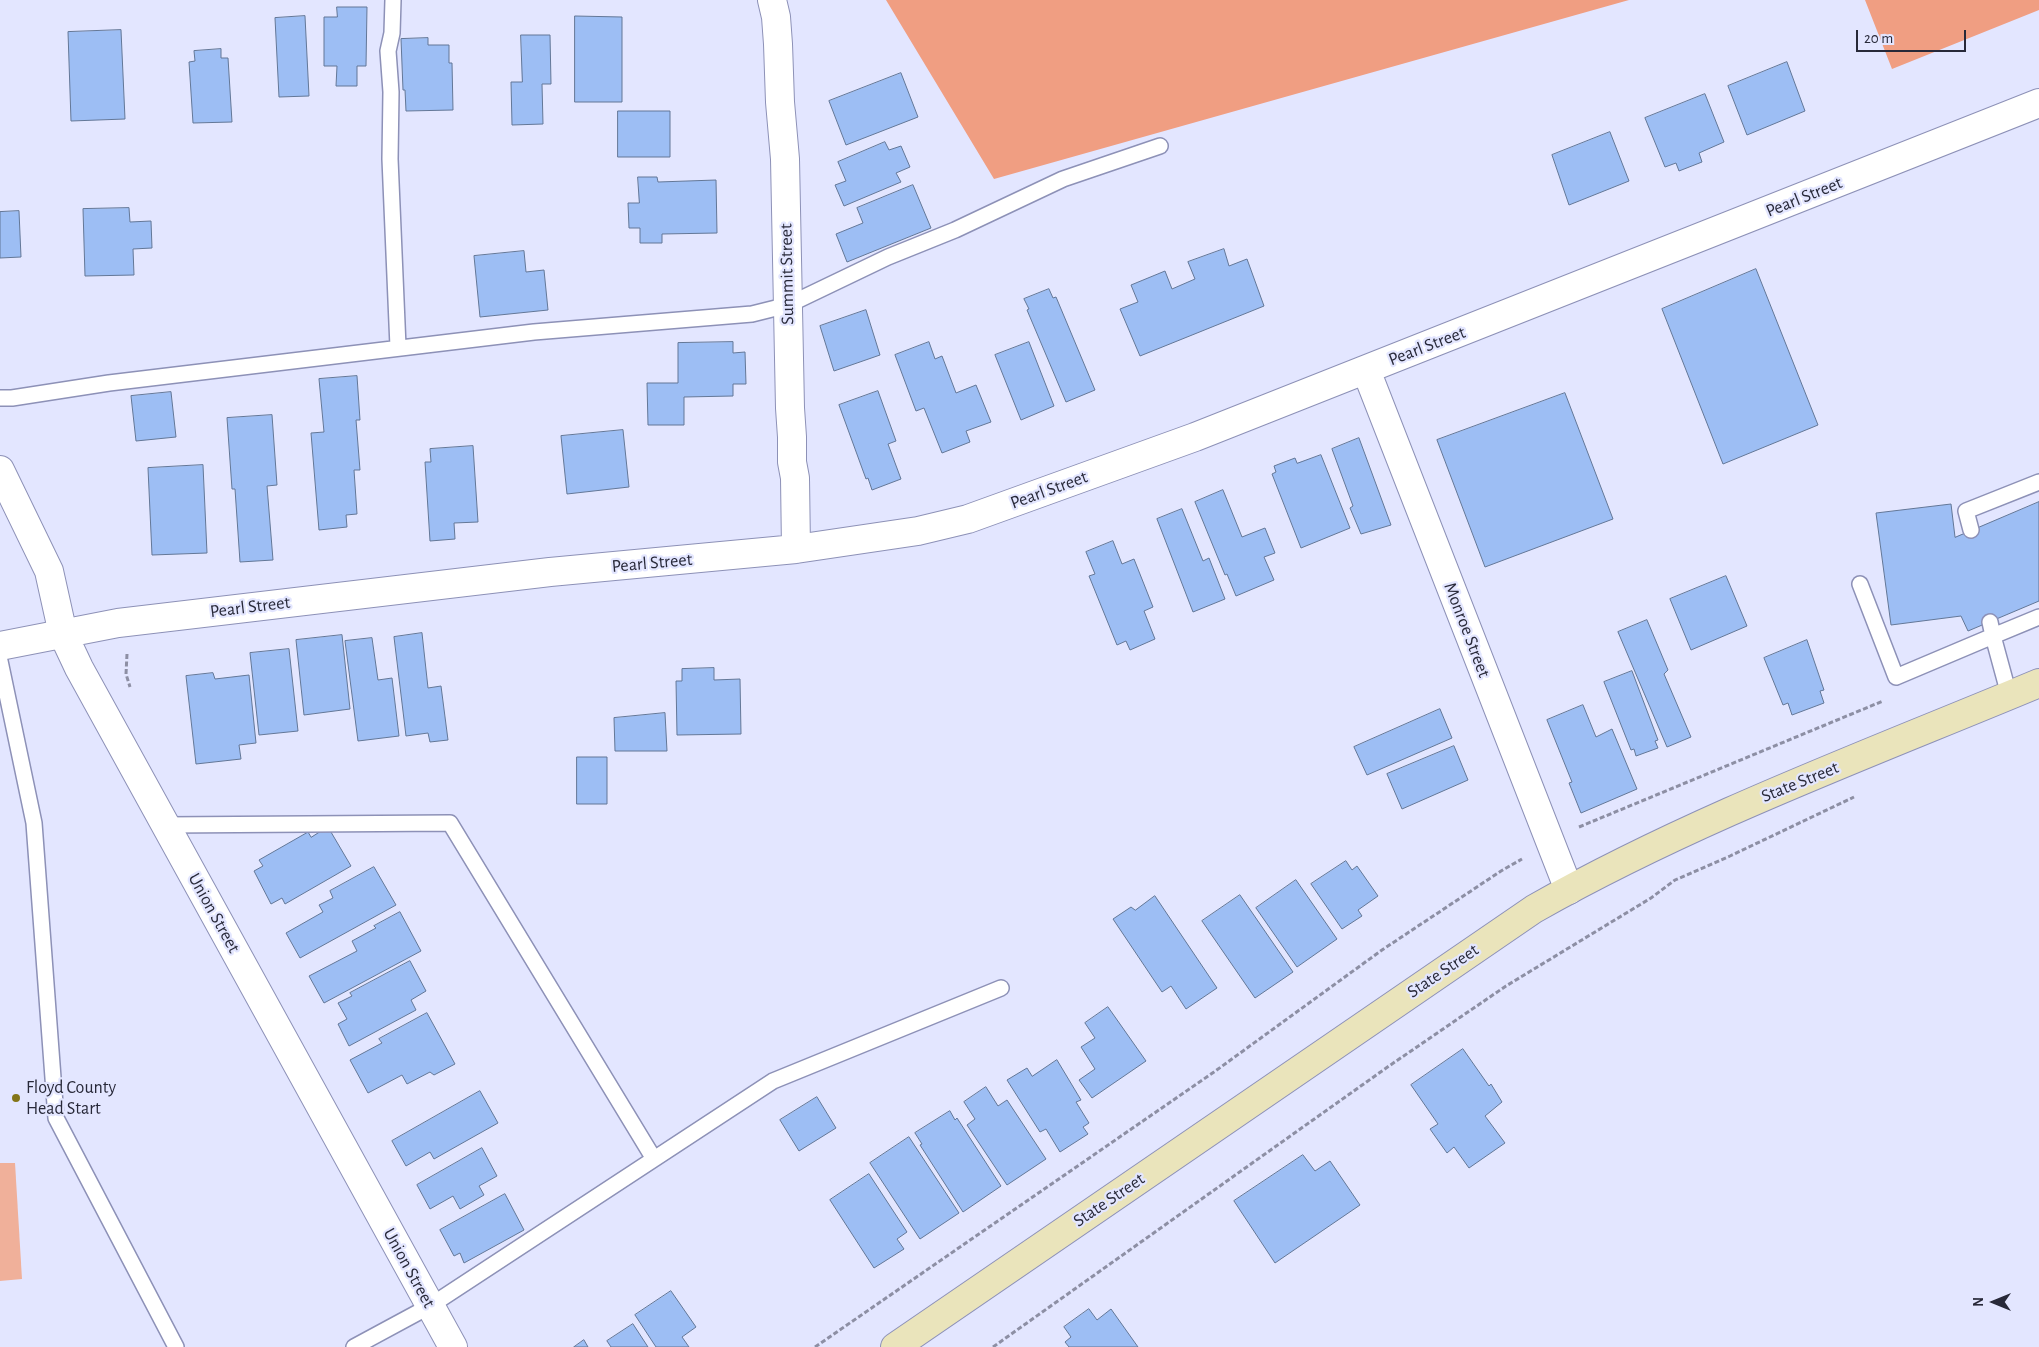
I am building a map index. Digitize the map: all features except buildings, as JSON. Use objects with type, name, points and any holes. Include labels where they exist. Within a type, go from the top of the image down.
[{"type":"main road","name":"State Street","points":[[895,1347],[1506,928],[1569,890],[1710,819],[2039,683]]},
{"type":"street","name":"Summit Street","points":[[772,0],[777,35],[785,159],[790,408],[792,462],[795,478],[796,549]]},
{"type":"street","name":"Pearl Street","points":[[0,646],[118,623],[550,572],[796,549],[918,531],[968,519],[1195,437],[2039,103]]},
{"type":"street","name":"Monroe Street","points":[[1366,370],[1569,890]]},
{"type":"street","name":"Union Street","points":[[0,470],[48,571],[63,634],[79,668],[453,1347]]},
{"type":"lane","points":[[393,0],[392,33],[388,50],[391,92],[392,230],[396,288],[396,323],[399,336],[398,347]]},
{"type":"lane","points":[[0,398],[12,398],[108,383],[398,347],[534,332],[752,314],[788,305],[888,257],[955,230],[1063,180],[1160,146]]},
{"type":"lane","points":[[1971,530],[1966,511],[2039,482]]},
{"type":"lane","points":[[1860,584],[1896,677],[1992,629],[2039,618]]},
{"type":"lane","points":[[1992,629],[2009,696]]},
{"type":"lane","points":[[0,661],[34,823],[56,1118],[176,1347]]},
{"type":"lane","points":[[166,825],[450,823],[654,1159]]},
{"type":"lane","points":[[354,1347],[430,1306],[773,1081],[1001,988]]},
{"type":"path","points":[[993,1347],[1389,1066],[1506,986],[1651,898],[1675,880],[1856,796]]},
{"type":"shaded area","points":[[886,0],[1629,0],[994,179]]},
{"type":"shaded area","points":[[1865,0],[2039,0],[2039,10],[1892,69]]},
{"type":"shaded area","points":[[0,1163],[15,1163],[22,1279],[0,1281]]},
{"type":"place","name":"Floyd County Head Start","points":[[16,1098]]}]
